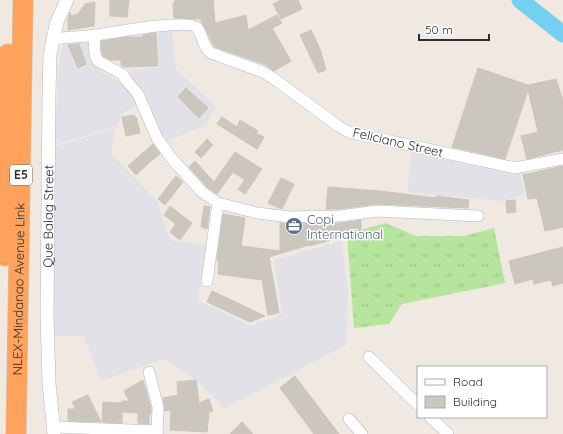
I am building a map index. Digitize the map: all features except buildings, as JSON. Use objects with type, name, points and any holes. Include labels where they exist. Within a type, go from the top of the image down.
[{"type":"highway","name":"NLEX-Mindanao Avenue Link","points":[[2,434],[10,0]]},
{"type":"highway","name":"NLEX-Mindanao Avenue Link","points":[[16,434],[23,0]]},
{"type":"street","name":"Que Balag Street","points":[[54,431],[49,383],[47,315],[50,55],[57,22],[67,0]]},
{"type":"street","name":"Feliciano Street","points":[[94,35],[161,26],[189,25],[196,27],[201,33],[206,50],[263,72],[338,126],[349,132],[515,168],[563,159]]},
{"type":"street","points":[[53,39],[94,35],[98,61],[122,74],[138,94],[157,138],[173,160],[202,192],[218,203],[257,213],[290,217],[340,216],[377,211],[478,216]]},
{"type":"street","points":[[206,281],[218,203]]},
{"type":"street","points":[[369,356],[417,404]]},
{"type":"street","points":[[54,431],[158,432],[158,407],[149,372]]},
{"type":"street","points":[[349,418],[362,434]]},
{"type":"street","points":[[431,418],[448,434]]},
{"type":"shaded area","points":[[158,30],[172,30],[176,69],[216,107],[205,126],[165,142],[129,69],[159,68]]},
{"type":"shaded area","points":[[90,39],[93,64],[101,72],[127,85],[139,104],[123,113],[117,126],[54,145],[59,63],[63,40]]},
{"type":"shaded area","points":[[115,128],[111,153],[157,201],[170,240],[206,246],[198,300],[251,326],[282,314],[274,260],[342,241],[348,292],[346,345],[225,408],[195,379],[164,359],[101,381],[84,336],[54,336],[52,306],[54,147]]},
{"type":"shaded area","points":[[412,151],[506,173],[520,173],[525,193],[504,201],[407,192]]},
{"type":"green space","points":[[385,223],[416,236],[464,236],[494,228],[505,283],[402,304],[389,324],[354,328],[347,234]]},
{"type":"waterway","points":[[520,0],[563,34]]},
{"type":"place","name":"Copi International","points":[[294,226]]}]
